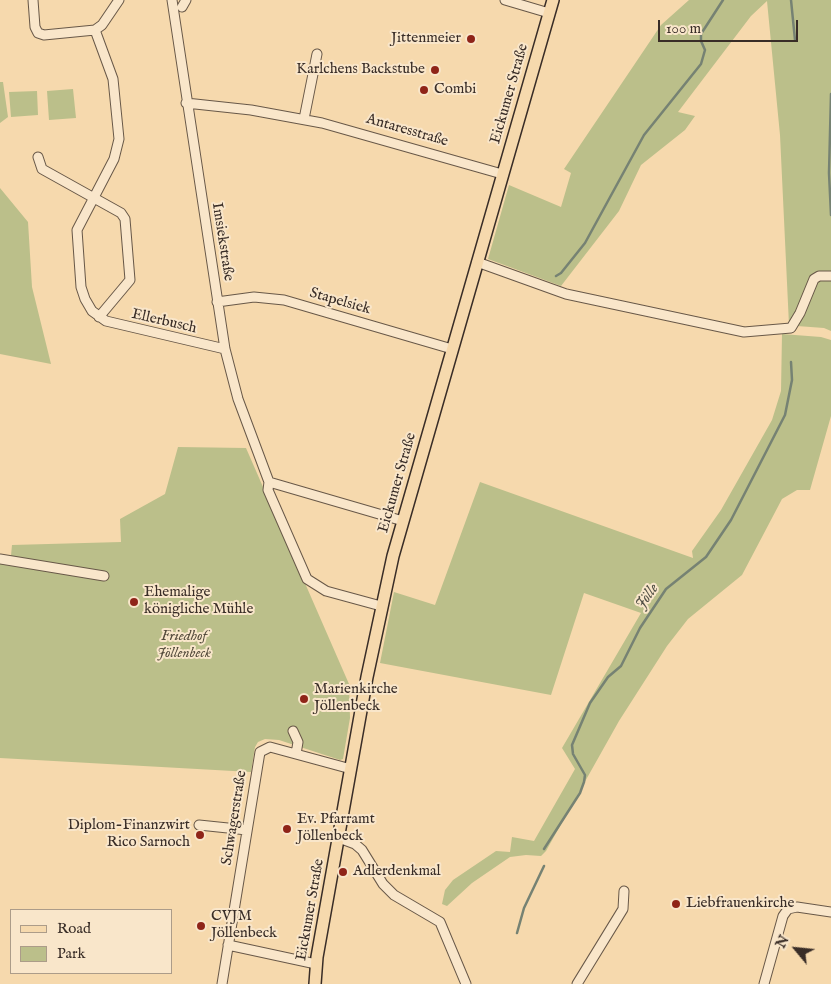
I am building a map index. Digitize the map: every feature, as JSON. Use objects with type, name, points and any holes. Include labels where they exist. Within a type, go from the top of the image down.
[{"type":"main road","name":"Eickumer Straße","points":[[315,984],[316,964],[381,606],[452,349],[553,0]]},
{"type":"street","points":[[33,0],[35,27],[38,33],[44,35],[95,30],[120,0]]},
{"type":"street","name":"Imsiekstraße","points":[[172,0],[186,103],[225,349],[238,399],[269,482],[268,490],[307,579],[326,591],[381,606]]},
{"type":"street","points":[[505,0],[549,13]]},
{"type":"street","points":[[95,30],[113,79],[119,139],[114,159],[77,230],[81,287],[85,299],[99,317]]},
{"type":"street","points":[[304,119],[318,54]]},
{"type":"street","name":"Antaresstraße","points":[[186,103],[304,119],[370,135],[502,174]]},
{"type":"street","name":"Ellerbusch","points":[[38,157],[42,169],[121,213],[125,219],[130,280],[99,317],[116,325],[225,349]]},
{"type":"street","points":[[477,262],[566,294],[744,332],[791,328],[800,313],[814,280],[819,276],[831,276]]},
{"type":"street","name":"Stapelsiek","points":[[217,302],[254,297],[284,300],[452,349]]},
{"type":"street","points":[[269,482],[403,522]]},
{"type":"street","points":[[0,559],[104,576]]},
{"type":"street","points":[[293,731],[298,742],[296,754]]},
{"type":"street","name":"Schwagerstraße","points":[[222,984],[260,752],[270,747],[351,769]]},
{"type":"street","points":[[199,825],[247,830]]},
{"type":"street","points":[[339,838],[348,840],[362,850],[383,884],[394,895],[440,922],[466,984]]},
{"type":"street","points":[[577,984],[623,909],[624,891]]},
{"type":"street","points":[[764,984],[783,916],[788,909],[797,907],[831,912]]},
{"type":"street","points":[[228,945],[316,964]]},
{"type":"green space","points":[[689,0],[831,0],[831,273],[812,276],[807,283],[804,298],[789,325],[780,135],[767,1],[751,16],[678,112],[695,116],[685,130],[641,165],[619,211],[561,286],[488,259],[509,185],[561,207],[571,173],[564,169],[661,25]]},
{"type":"green space","points":[[0,82],[3,82],[8,117],[0,123]]},
{"type":"green space","points":[[73,89],[76,118],[49,120],[47,91]]},
{"type":"green space","points":[[37,91],[38,115],[11,117],[9,92]]},
{"type":"green space","points":[[0,188],[28,222],[32,287],[51,364],[0,354]]},
{"type":"green space","points":[[820,279],[831,279],[831,331],[824,328],[797,326],[816,282]]},
{"type":"green space","points":[[782,334],[821,337],[831,340],[831,416],[810,490],[797,490],[782,499],[742,575],[688,619],[667,646],[619,721],[546,851],[541,856],[510,857],[472,883],[447,906],[442,904],[445,890],[453,880],[496,851],[510,852],[512,837],[534,841],[575,769],[562,748],[641,613],[584,593],[551,695],[380,663],[394,592],[435,605],[480,482],[693,558],[692,551],[721,510],[772,420],[781,391]]},
{"type":"green space","name":"Friedhof Jöllenbeck","points":[[178,447],[246,448],[349,684],[350,718],[343,759],[340,760],[279,740],[265,739],[258,742],[255,747],[251,772],[0,758],[0,563],[10,566],[12,545],[121,542],[120,519],[165,494]]},
{"type":"waterway","points":[[556,276],[561,273],[585,243],[644,135],[701,64],[705,50],[701,41],[701,34],[723,0]]},
{"type":"waterway","points":[[791,0],[795,40]]},
{"type":"waterway","name":"Jölle","points":[[831,94],[829,173],[831,215]]},
{"type":"waterway","name":"Jölle","points":[[544,849],[580,793],[584,782],[585,775],[573,754],[572,745],[590,703],[608,677],[621,666],[640,628],[666,589],[706,557],[731,520],[785,415],[792,380],[791,362]]},
{"type":"waterway","name":"Jölle","points":[[517,933],[524,908],[544,866]]},
{"type":"place","name":"Jittenmeier","points":[[471,39]]},
{"type":"place","name":"Karlchens Backstube","points":[[435,70]]},
{"type":"place","name":"Combi","points":[[424,90]]},
{"type":"place","name":"Ehemalige königliche Mühle","points":[[134,602]]},
{"type":"place","name":"Marienkirche Jöllenbeck","points":[[304,699]]},
{"type":"place","name":"Ev. Pfarramt Jöllenbeck","points":[[287,829]]},
{"type":"place","name":"Diplom-Finanzwirt Rico Sarnoch","points":[[200,835]]},
{"type":"place","name":"Adlerdenkmal","points":[[343,872]]},
{"type":"place","name":"Liebfrauenkirche","points":[[676,904]]},
{"type":"place","name":"CVJM Jöllenbeck","points":[[201,926]]}]
